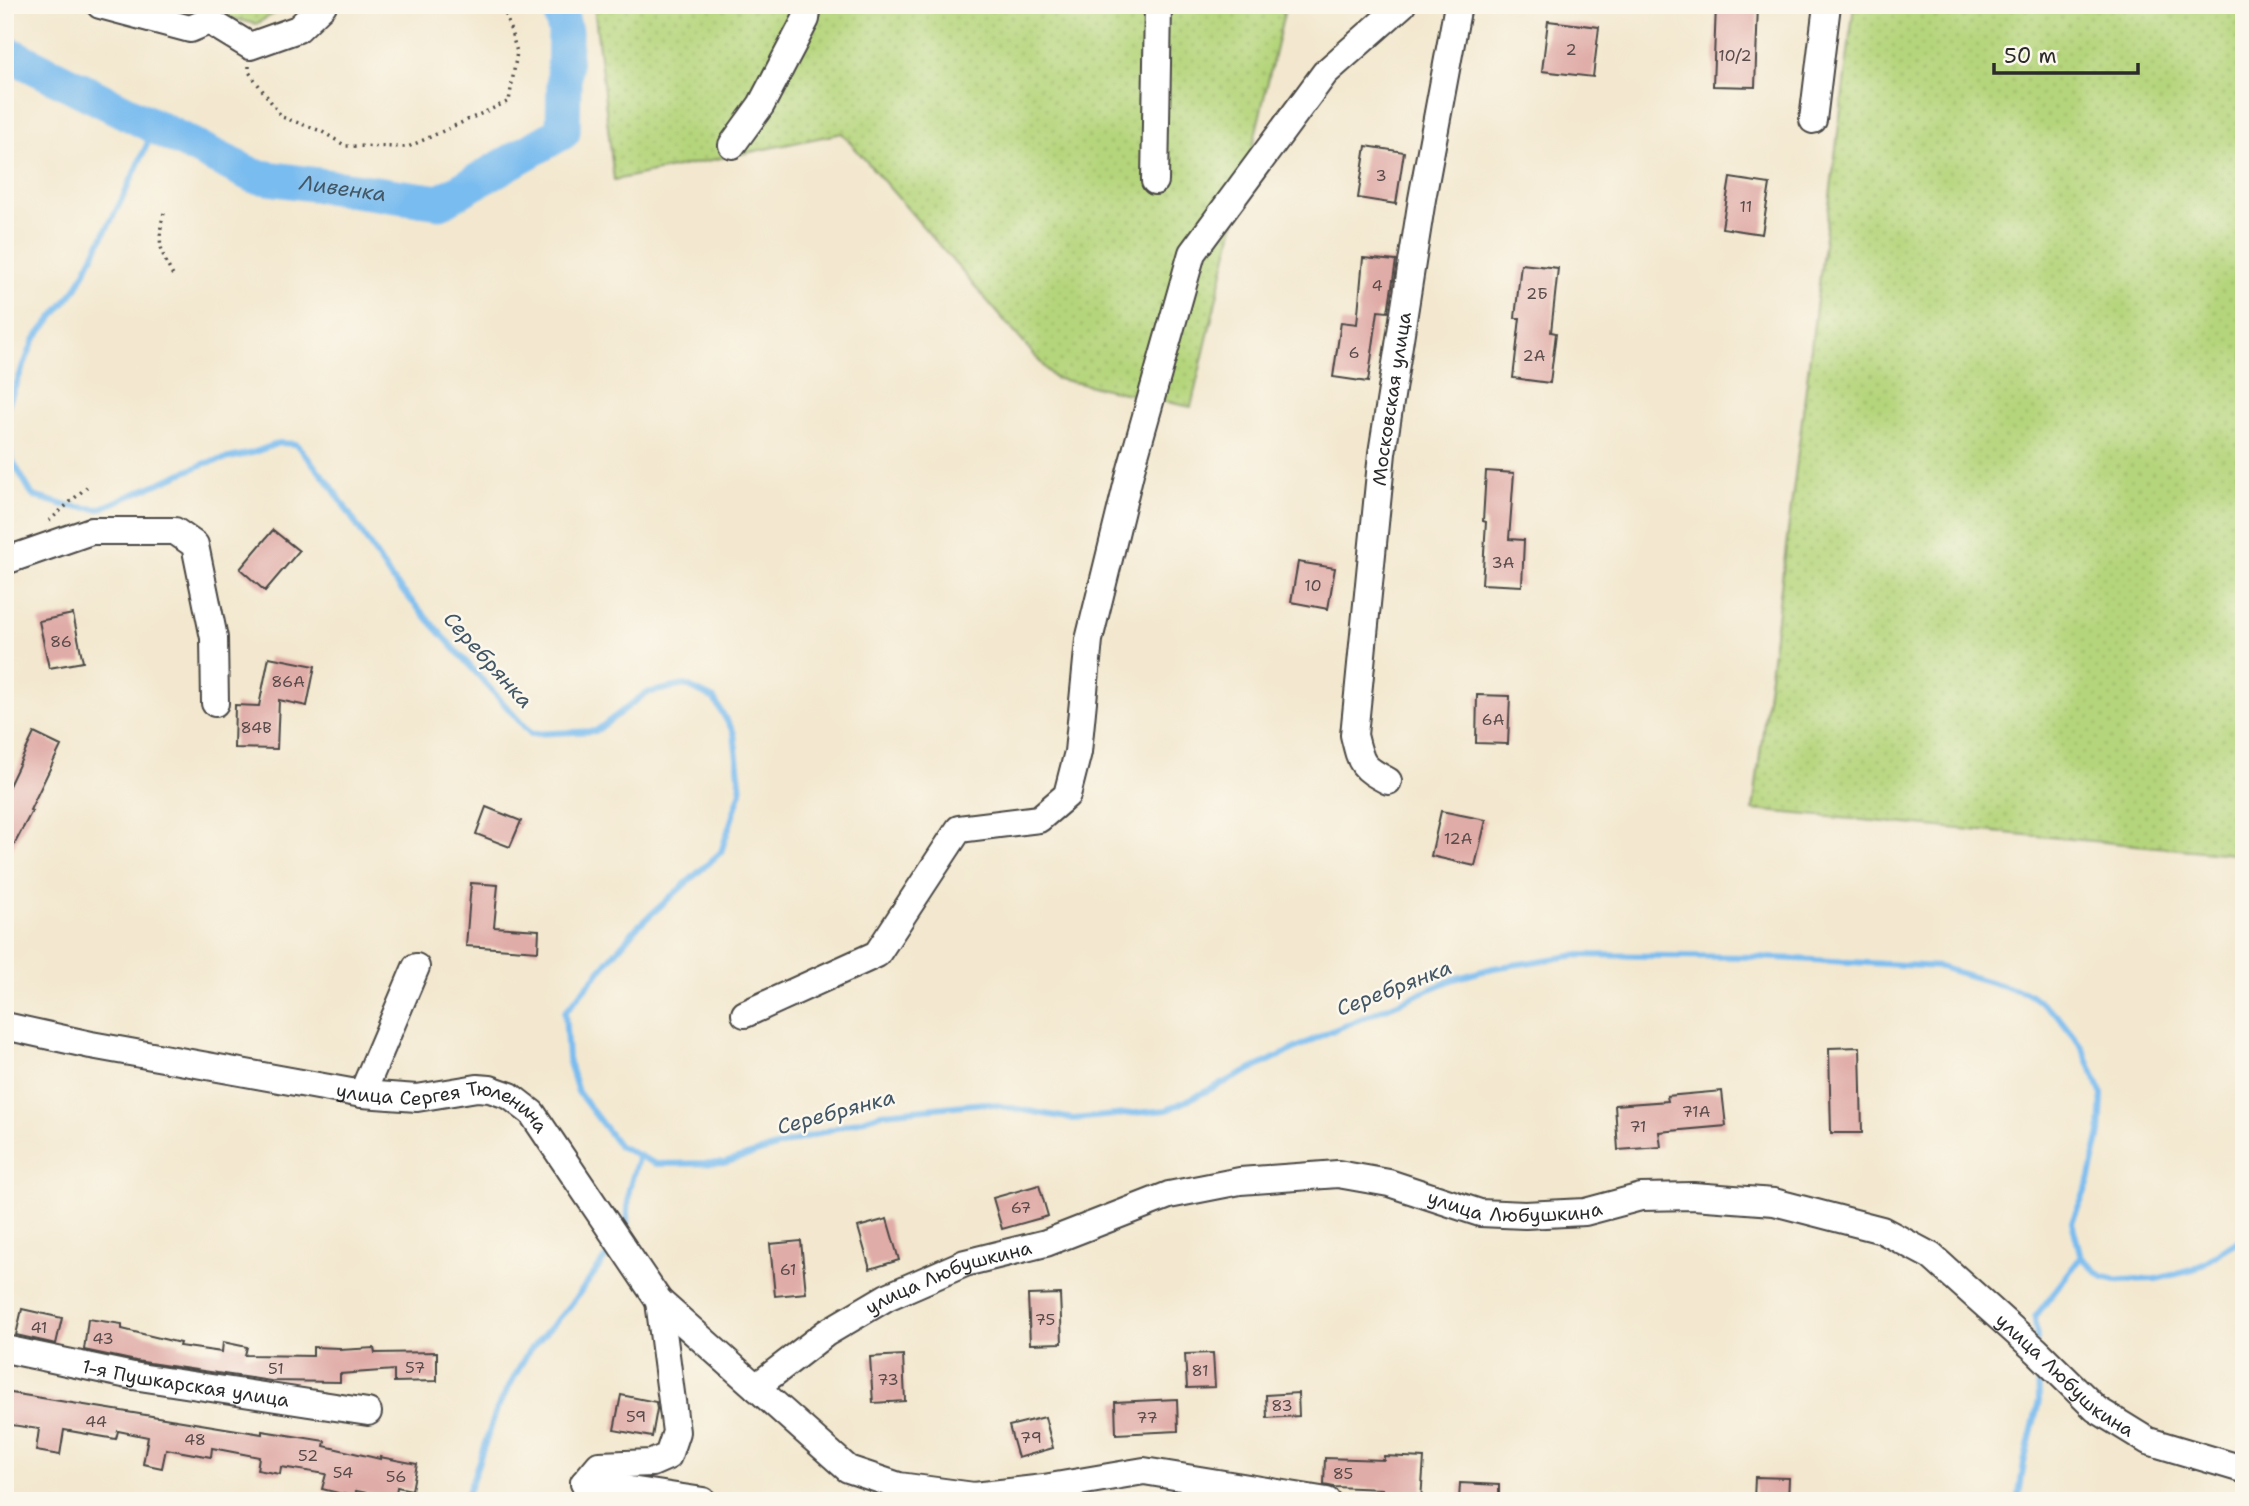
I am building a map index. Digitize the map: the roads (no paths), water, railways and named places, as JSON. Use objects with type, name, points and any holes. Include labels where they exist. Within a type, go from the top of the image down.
[{"type":"street","points":[[100,5],[190,29],[209,21],[250,46],[298,29],[323,5]]},
{"type":"street","points":[[732,145],[761,105],[806,19],[808,5]]},
{"type":"street","points":[[1155,181],[1158,5]]},
{"type":"street","points":[[744,1014],[877,954],[959,829],[1039,819],[1067,795],[1078,752],[1089,640],[1131,469],[1192,253],[1325,73],[1402,5]]},
{"type":"street","name":"Московская улица","points":[[1388,781],[1373,773],[1360,761],[1354,735],[1382,453],[1422,199],[1458,5]]},
{"type":"street","points":[[1813,120],[1827,5]]},
{"type":"street","points":[[5,561],[91,531],[175,531],[195,545],[214,638],[215,703]]},
{"type":"street","points":[[362,1094],[416,967]]},
{"type":"street","name":"улица Сергея Тюленина","points":[[5,1026],[91,1045],[362,1094],[417,1098],[477,1088],[510,1096],[532,1113],[659,1301],[756,1387]]},
{"type":"street","name":"улица Любушкина","points":[[756,1387],[826,1333],[887,1297],[965,1262],[1046,1243],[1168,1195],[1240,1181],[1338,1174],[1390,1183],[1480,1213],[1525,1215],[1585,1212],[1641,1197],[1693,1196],[1774,1202],[1882,1230],[1931,1256],[2038,1351],[2096,1409],[2148,1441],[2239,1468]]},
{"type":"street","points":[[659,1301],[676,1432],[668,1456],[652,1463],[599,1465],[584,1483],[703,1501]]},
{"type":"street","name":"1-я Пушкарская улица","points":[[5,1349],[133,1376],[368,1412]]},
{"type":"street","points":[[756,1387],[848,1469],[899,1486],[974,1496],[1044,1488],[1144,1471],[1327,1501]]},
{"type":"waterway","name":"Ливенка","points":[[5,52],[254,176],[440,202],[563,132],[565,32],[559,5]]},
{"type":"waterway","points":[[64,505],[33,496],[11,458],[7,407],[34,340],[76,289],[155,127]]},
{"type":"waterway","name":"Серебрянка","points":[[69,506],[99,509],[206,463],[252,453],[279,443],[296,444],[330,484],[391,578],[531,734],[596,731],[646,693],[685,685],[714,699],[734,733],[741,791],[721,852],[637,927],[565,1012],[568,1059],[578,1092],[619,1146],[656,1164],[724,1163],[884,1113],[984,1103],[1073,1119],[1167,1110],[1327,1033],[1454,979],[1493,968],[1577,955],[1757,957],[1940,967],[2030,994],[2057,1015],[2082,1047],[2102,1094],[2100,1133],[2089,1182],[2072,1222],[2081,1257],[2103,1277],[2116,1280],[2156,1279],[2193,1270],[2244,1237]]},
{"type":"waterway","points":[[627,1230],[629,1189],[639,1155]]},
{"type":"waterway","points":[[465,1501],[497,1409],[528,1352],[569,1307],[608,1255]]},
{"type":"waterway","points":[[2037,1340],[2035,1317],[2081,1257]]},
{"type":"waterway","points":[[2018,1501],[2039,1401],[2038,1365]]}]
